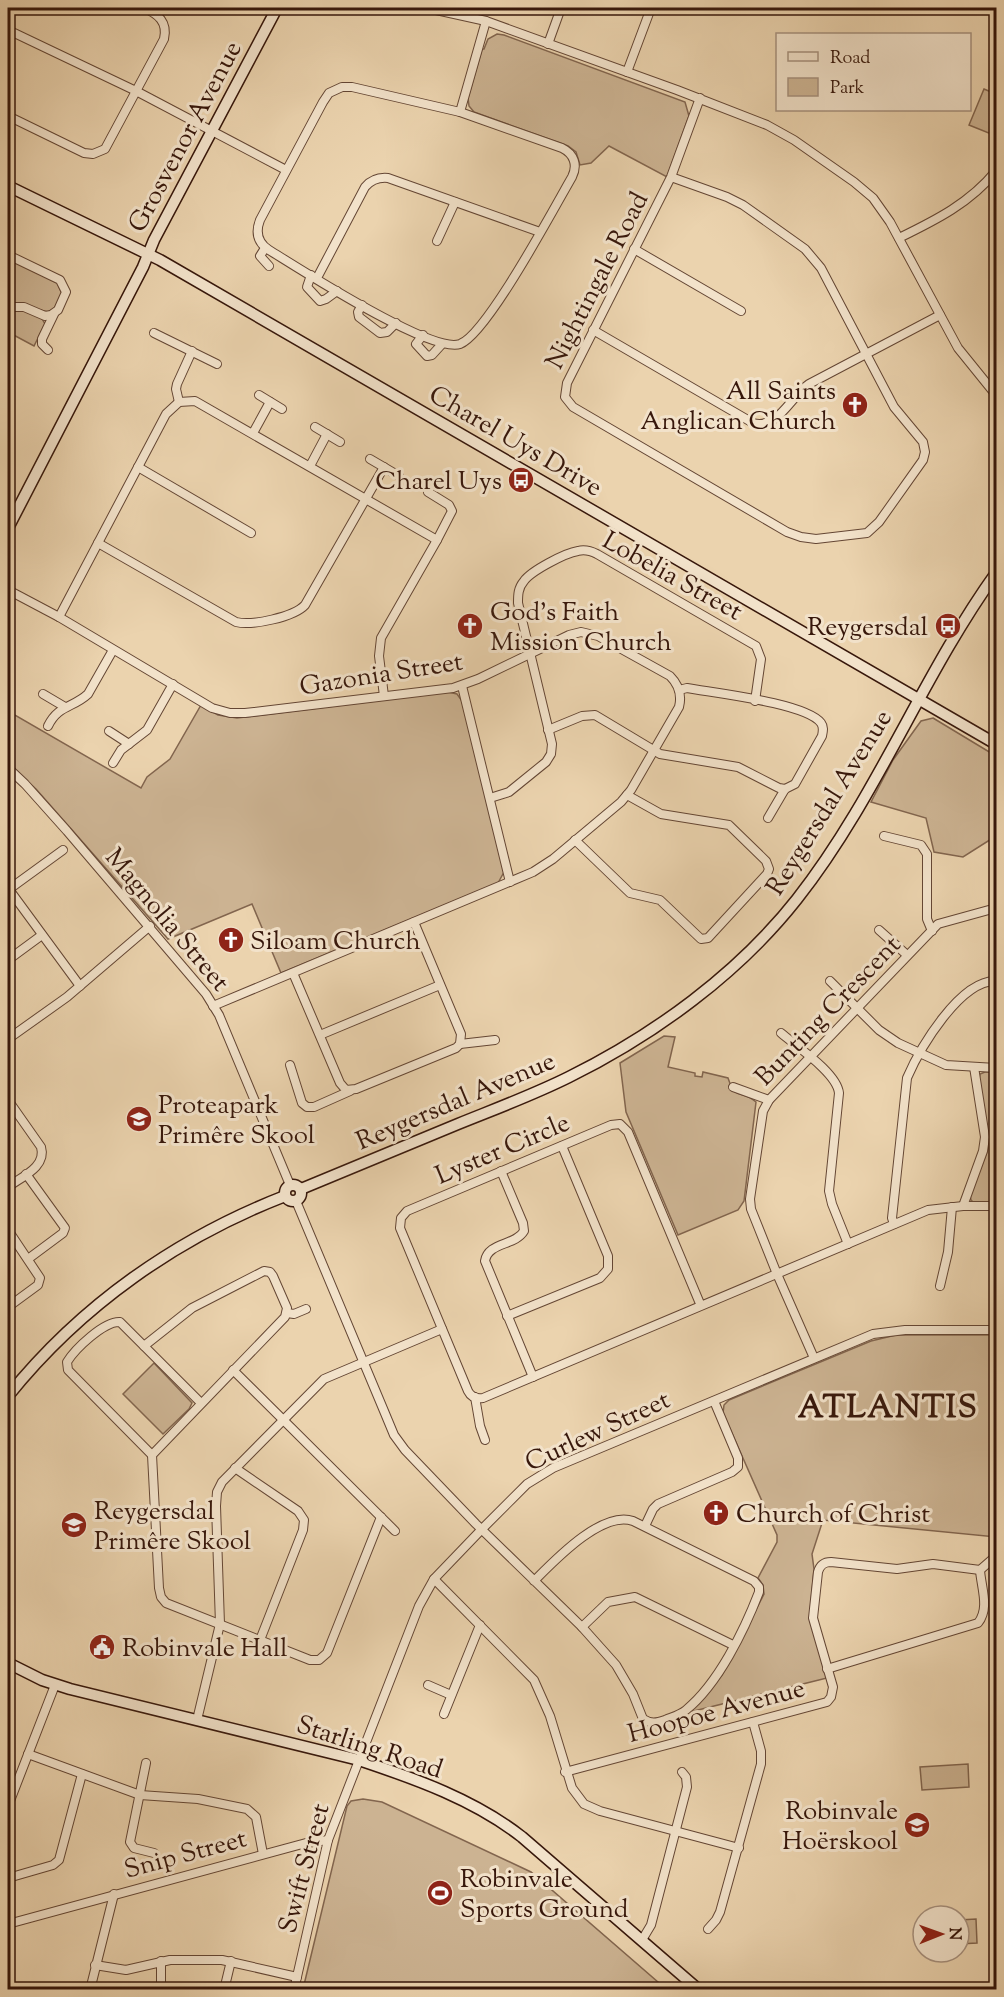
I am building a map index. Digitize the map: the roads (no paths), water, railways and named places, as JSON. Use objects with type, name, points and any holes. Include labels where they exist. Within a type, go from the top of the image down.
[{"type":"main road","name":"Grosvenor Avenue","points":[[8,528],[113,325],[154,240],[277,8]]},
{"type":"main road","name":"Charel Uys Drive","points":[[8,186],[148,254],[996,744]]},
{"type":"main road","name":"Reygersdal Avenue","points":[[301,1189],[572,1075],[642,1035],[702,992],[749,950],[797,899],[854,814],[978,598],[996,573]]},
{"type":"main road","points":[[295,1184],[301,1189],[300,1197],[296,1201],[289,1200],[285,1196],[286,1188],[290,1185],[295,1184]]},
{"type":"main road","points":[[8,1396],[60,1338],[95,1306],[133,1277],[200,1235],[237,1216],[285,1196]]},
{"type":"main road","name":"Starling Road","points":[[8,1663],[55,1685],[359,1760],[476,1807],[501,1821],[699,1989]]},
{"type":"street","points":[[8,116],[84,153],[93,154],[101,151],[107,146],[165,34],[164,25],[159,16],[144,8]]},
{"type":"street","points":[[427,8],[486,21],[700,98],[782,132],[854,182],[879,206],[899,238],[958,348],[996,395]]},
{"type":"street","points":[[548,44],[561,8]]},
{"type":"street","points":[[627,72],[651,8]]},
{"type":"street","points":[[460,112],[486,21]]},
{"type":"street","points":[[8,30],[136,91],[286,170]]},
{"type":"street","points":[[352,87],[460,112],[562,148],[573,158],[575,165],[574,173],[502,297],[472,335],[458,344],[442,344],[396,323],[265,248],[258,238],[258,225],[286,170],[326,97],[338,88],[352,87]]},
{"type":"street","name":"Nightingale Road","points":[[671,177],[735,201],[809,253],[821,268],[894,407],[923,442],[924,456],[872,530],[855,536],[807,539],[787,532],[569,405],[565,397],[565,386],[671,177],[700,98]]},
{"type":"street","points":[[899,238],[957,207],[977,192],[996,171]]},
{"type":"street","points":[[337,291],[320,301],[307,287],[365,187],[380,178],[388,178],[540,232]]},
{"type":"street","points":[[437,241],[455,202]]},
{"type":"street","points":[[265,248],[260,256],[269,267]]},
{"type":"street","points":[[634,249],[741,311]]},
{"type":"street","points":[[8,255],[62,282],[65,288],[65,295],[42,339],[42,344],[48,350]]},
{"type":"street","points":[[362,305],[358,312],[359,317],[380,333],[387,332],[396,323]]},
{"type":"street","points":[[8,307],[28,308],[45,316],[54,314]]},
{"type":"street","points":[[593,330],[753,423],[760,424],[769,423],[777,418],[803,388],[940,315]]},
{"type":"street","points":[[154,333],[217,364]]},
{"type":"street","points":[[423,335],[416,344],[427,356],[432,355],[442,344]]},
{"type":"street","points":[[179,402],[177,384],[192,351]]},
{"type":"street","points":[[259,395],[282,409]]},
{"type":"street","points":[[59,617],[166,414],[179,402],[189,400],[200,402],[437,540]]},
{"type":"street","points":[[253,433],[270,402]]},
{"type":"street","points":[[315,427],[340,442]]},
{"type":"street","points":[[310,466],[327,434]]},
{"type":"street","points":[[370,459],[399,476]]},
{"type":"street","points":[[138,467],[250,532]]},
{"type":"street","points":[[98,543],[242,624],[291,615],[302,608],[384,468]]},
{"type":"street","points":[[384,696],[379,656],[381,638],[452,512],[449,505],[428,492]]},
{"type":"street","name":"Lobelia Street","points":[[530,655],[518,603],[521,585],[533,572],[573,552],[587,550],[756,646],[761,659],[755,700]]},
{"type":"street","name":"Gazonia Street","points":[[8,590],[59,617],[218,710],[237,714],[462,686],[575,633],[593,634],[670,676],[679,690]]},
{"type":"street","points":[[48,726],[55,714],[88,694],[113,650]]},
{"type":"street","points":[[490,798],[509,792],[546,762],[552,749],[530,655]]},
{"type":"street","points":[[113,763],[121,750],[147,730],[173,684]]},
{"type":"street","points":[[462,686],[510,882]]},
{"type":"street","points":[[213,1006],[540,868],[627,795],[679,707],[679,690],[687,688],[755,700],[799,710],[818,720],[823,728],[822,736],[795,784],[785,789],[768,818]]},
{"type":"street","points":[[43,693],[65,707]]},
{"type":"street","points":[[548,730],[582,716],[595,715],[660,754],[738,767],[785,789]]},
{"type":"street","points":[[109,731],[129,744]]},
{"type":"street","name":"Magnolia Street","points":[[8,768],[30,789],[200,985],[213,1006],[290,1185]]},
{"type":"street","points":[[575,840],[630,893],[636,896],[657,898],[701,939],[708,938],[767,874],[766,861],[729,825],[661,814],[627,795]]},
{"type":"street","points":[[884,836],[921,845],[925,850],[927,854],[927,919],[932,931]]},
{"type":"street","points":[[63,850],[8,889],[80,986]]},
{"type":"street","name":"Bunting Crescent","points":[[814,1359],[754,1219],[750,1204],[760,1118],[769,1100],[938,924],[996,908]]},
{"type":"street","points":[[414,922],[461,1034],[460,1044]]},
{"type":"street","points":[[8,1039],[80,986],[150,926]]},
{"type":"street","points":[[879,930],[908,955]]},
{"type":"street","points":[[8,960],[42,935]]},
{"type":"street","points":[[293,972],[340,1083],[344,1088],[350,1090]]},
{"type":"street","points":[[830,981],[886,1035],[919,1053],[946,1065],[996,1068]]},
{"type":"street","points":[[894,1224],[892,1218],[904,1085],[931,1032],[969,991],[983,983],[996,981]]},
{"type":"street","points":[[320,1035],[440,985]]},
{"type":"street","points":[[781,1033],[832,1078],[838,1088],[829,1191],[848,1244]]},
{"type":"street","points":[[290,1065],[302,1102],[307,1107],[314,1107],[350,1090],[456,1048],[460,1044],[495,1040]]},
{"type":"street","points":[[963,1206],[983,1150],[985,1137],[974,1067]]},
{"type":"street","points":[[734,1087],[769,1100]]},
{"type":"street","points":[[8,1100],[42,1152],[40,1163],[8,1187]]},
{"type":"street","name":"Lyster Circle","points":[[485,1440],[475,1397],[468,1391],[400,1228],[400,1218],[406,1211],[613,1124],[620,1124],[625,1127],[701,1306]]},
{"type":"street","points":[[507,1316],[600,1278],[608,1269],[608,1257],[562,1146]]},
{"type":"street","points":[[501,1171],[524,1227],[520,1237],[490,1250],[485,1258],[485,1264],[533,1377]]},
{"type":"street","points":[[27,1174],[65,1228],[63,1233],[28,1259]]},
{"type":"street","points":[[296,1201],[391,1428],[402,1446],[482,1529],[534,1581],[582,1627],[616,1665],[633,1694],[643,1719],[650,1723],[657,1722],[685,1711],[713,1681],[758,1595],[758,1584],[754,1581],[629,1519],[616,1520],[576,1540],[534,1581]]},
{"type":"street","points":[[475,1397],[483,1398],[928,1210],[963,1206],[996,1206]]},
{"type":"street","points":[[940,1286],[948,1252],[952,1207]]},
{"type":"street","points":[[8,1230],[39,1274],[39,1283],[8,1307]]},
{"type":"street","points":[[144,1346],[192,1308],[264,1271],[270,1272],[273,1276],[287,1308],[287,1313],[152,1455]]},
{"type":"street","points":[[287,1313],[294,1314],[306,1309]]},
{"type":"street","points":[[201,1403],[120,1322],[113,1322],[82,1344],[69,1359],[67,1367],[70,1372],[152,1455],[160,1594],[170,1605],[313,1660],[324,1657],[381,1517]]},
{"type":"street","points":[[197,1720],[220,1624],[216,1499],[222,1482],[324,1379],[442,1329]]},
{"type":"street","name":"Curlew Street","points":[[359,1760],[419,1606],[434,1580],[527,1484],[546,1472],[862,1338],[890,1331],[996,1330]]},
{"type":"street","points":[[233,1370],[395,1531]]},
{"type":"street","points":[[645,1526],[658,1504],[732,1472],[738,1467],[738,1458],[714,1401]]},
{"type":"street","points":[[235,1468],[298,1511],[304,1520],[303,1530],[260,1640]]},
{"type":"street","points":[[827,1669],[978,1623],[984,1605],[980,1570],[996,1556]]},
{"type":"street","name":"Hoopoe Avenue","points":[[566,1772],[827,1702],[831,1697],[832,1688],[815,1627],[813,1611],[818,1572],[822,1565],[831,1562],[902,1569],[933,1564],[980,1570]]},
{"type":"street","points":[[434,1580],[523,1667],[538,1687],[550,1716],[572,1788],[584,1804],[600,1811],[739,1848]]},
{"type":"street","points":[[582,1627],[608,1602],[635,1597],[733,1646]]},
{"type":"street","points":[[444,1714],[480,1625]]},
{"type":"street","points":[[8,1806],[55,1685]]},
{"type":"street","points":[[428,1685],[451,1695]]},
{"type":"street","points":[[708,1929],[720,1912],[761,1759],[753,1722]]},
{"type":"street","points":[[28,1754],[140,1795],[198,1798],[250,1811],[256,1817],[263,1854]]},
{"type":"street","name":"Swift Street","points":[[294,1989],[328,1840],[359,1760]]},
{"type":"street","points":[[146,1762],[130,1844],[134,1848],[154,1853]]},
{"type":"street","points":[[642,1940],[651,1925],[687,1787],[686,1777],[682,1772]]},
{"type":"street","points":[[8,1878],[52,1865],[59,1860],[82,1774]]},
{"type":"street","name":"Snip Street","points":[[90,1989],[114,1894],[306,1843],[328,1840]]},
{"type":"street","points":[[8,1924],[114,1894]]},
{"type":"street","points":[[95,1965],[126,1970],[161,1961],[187,1959],[231,1962],[297,1977]]},
{"type":"street","points":[[161,1961],[161,1989]]},
{"type":"street","points":[[224,1989],[231,1962]]},
{"type":"place","name":"All Saints Anglican Church","points":[[855,405]]},
{"type":"place","name":"Charel Uys","points":[[521,480]]},
{"type":"place","name":"God's Faith Mission Church","points":[[470,626]]},
{"type":"place","name":"Reygersdal","points":[[948,626]]},
{"type":"place","name":"Siloam Church","points":[[231,940]]},
{"type":"place","name":"Proteapark Primêre Skool","points":[[139,1119]]},
{"type":"place","name":"Church of Christ","points":[[716,1513]]},
{"type":"place","name":"Reygersdal Primêre Skool","points":[[74,1525]]},
{"type":"place","name":"Robinvale Hall","points":[[102,1647]]},
{"type":"place","name":"Robinvale Hoërskool","points":[[917,1825]]},
{"type":"place","name":"Robinvale Sports Ground","points":[[440,1893]]},
{"type":"district","name":"ATLANTIS","points":[[888,1406]]}]
